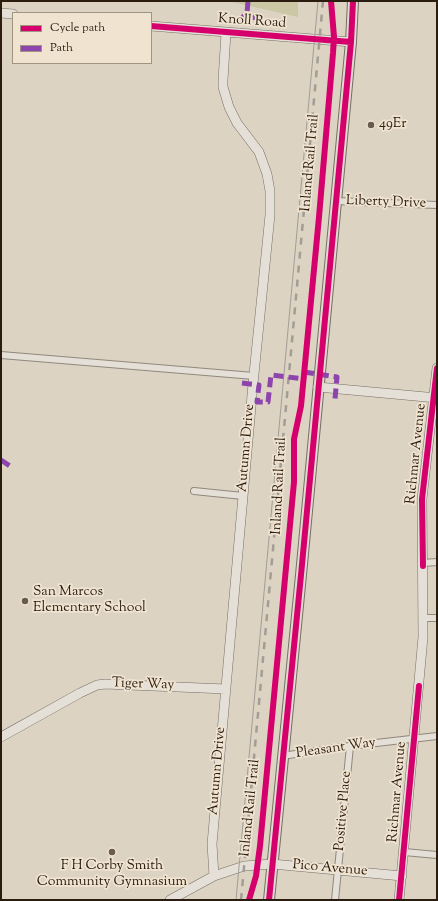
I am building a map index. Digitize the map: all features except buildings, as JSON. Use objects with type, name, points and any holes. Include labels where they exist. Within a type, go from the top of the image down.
[{"type":"main road","points":[[269,900],[351,42],[353,1]]},
{"type":"street","points":[[1,13],[12,14]]},
{"type":"street","name":"Knoll Road","points":[[152,26],[351,42]]},
{"type":"street","name":"Autumn Drive","points":[[214,876],[212,844],[270,215],[270,191],[267,174],[259,152],[237,123],[229,107],[223,87],[226,33]]},
{"type":"street","name":"Liberty Drive","points":[[336,201],[437,205]]},
{"type":"street","points":[[1,355],[254,376]]},
{"type":"street","name":"Richmar Avenue","points":[[399,900],[415,738],[423,637],[422,499],[436,398],[437,368]]},
{"type":"street","points":[[318,387],[436,398]]},
{"type":"street","points":[[194,491],[243,496]]},
{"type":"street","points":[[423,563],[437,562]]},
{"type":"street","points":[[423,618],[437,618]]},
{"type":"street","name":"Tiger Way","points":[[1,737],[80,693],[105,684],[226,689]]},
{"type":"street","name":"Pleasant Way","points":[[282,756],[350,746],[437,736]]},
{"type":"street","name":"Positive Place","points":[[335,900],[350,746]]},
{"type":"street","points":[[404,852],[437,855]]},
{"type":"street","name":"Pico Avenue","points":[[170,900],[214,876],[244,866],[272,864],[402,876]]},
{"type":"shaded area","points":[[228,1],[298,1],[298,17]]},
{"type":"tram line","points":[[236,900],[318,1]]},
{"type":"railway","points":[[241,900],[323,1]]},
{"type":"marked path","points":[[248,1],[247,13],[242,18],[267,17]]},
{"type":"marked path","points":[[304,372],[337,377],[335,399]]},
{"type":"marked path","points":[[242,383],[259,385],[257,402],[268,402],[271,375],[304,379]]},
{"type":"marked path","points":[[1,460],[13,468]]},
{"type":"cycle path","name":"Inland Rail Trail","points":[[249,900],[256,876],[260,846],[294,482],[294,439],[301,406],[319,217],[334,37],[331,1]]},
{"type":"cycle path","points":[[269,900],[351,42],[353,1]]},
{"type":"cycle path","points":[[152,26],[351,42]]},
{"type":"cycle path","points":[[423,566],[422,499],[437,368]]},
{"type":"cycle path","points":[[399,900],[419,686]]},
{"type":"place","name":"49Er","points":[[371,125]]},
{"type":"place","name":"San Marcos Elementary School","points":[[25,601]]},
{"type":"place","name":"F H Corby Smith Community Gymnasium","points":[[112,852]]}]
